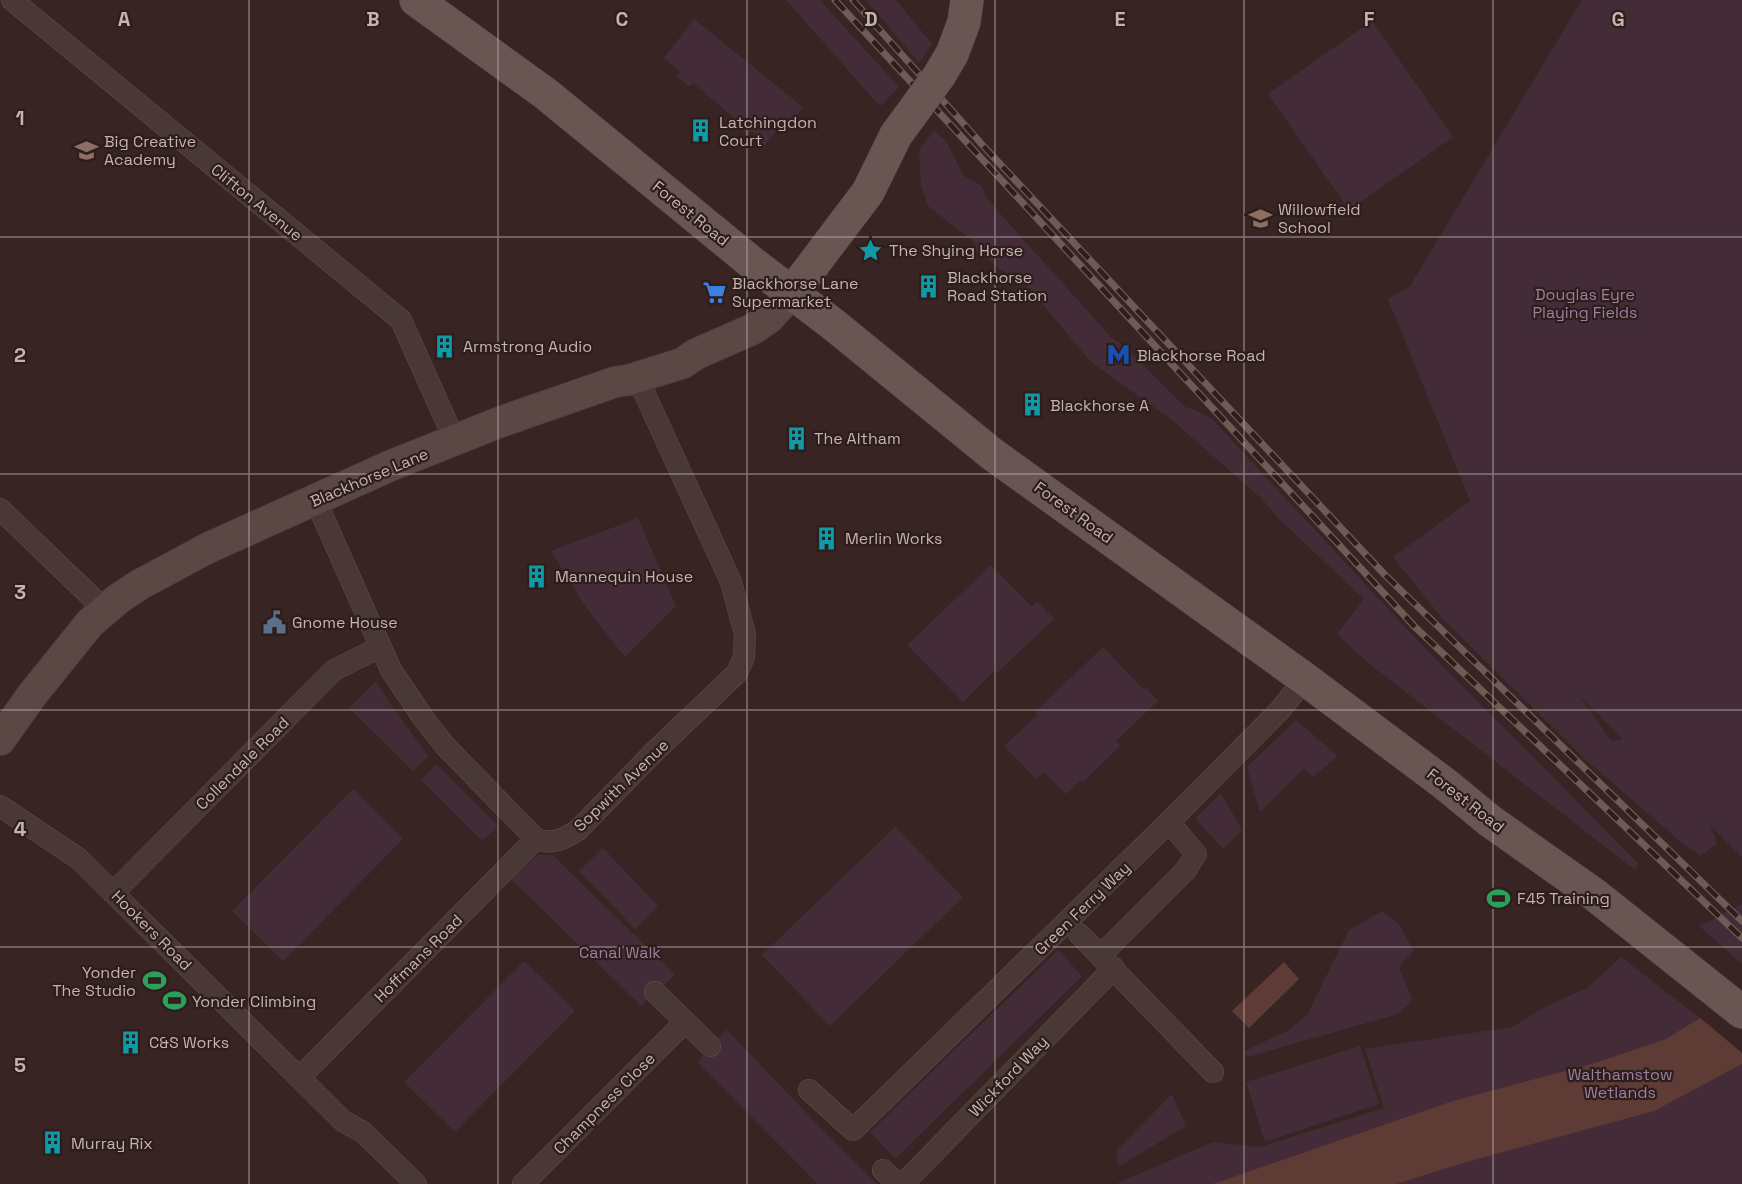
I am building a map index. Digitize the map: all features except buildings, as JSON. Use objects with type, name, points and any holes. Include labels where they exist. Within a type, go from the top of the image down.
[{"type":"main road","name":"Forest Road","points":[[416,0],[546,94],[992,454],[1305,679],[1445,784],[1490,821],[1595,895],[1742,1012]]},
{"type":"main road","points":[[791,294],[868,192],[896,135],[939,76],[952,54],[964,22],[967,0]]},
{"type":"main road","name":"Blackhorse Lane","points":[[0,740],[32,695],[90,623],[139,585],[208,548],[392,465],[500,422],[615,381],[683,363],[696,354],[753,329],[769,318],[791,294]]},
{"type":"street","name":"Clifton Avenue","points":[[12,0],[401,320],[455,441]]},
{"type":"street","name":"Sopwith Avenue","points":[[536,839],[554,842],[578,830],[654,752],[737,673],[744,657],[745,634],[731,582],[637,377]]},
{"type":"street","points":[[315,499],[391,670],[446,747],[536,839]]},
{"type":"street","points":[[0,509],[105,610]]},
{"type":"street","name":"Collendale Road","points":[[114,892],[334,670],[380,647]]},
{"type":"street","name":"Green Ferry Way","points":[[809,1090],[853,1130],[1169,822],[1280,710],[1305,679]]},
{"type":"street","name":"Hookers Road","points":[[0,806],[79,859],[343,1120],[363,1132],[416,1184]]},
{"type":"street","name":"Wickford Way","points":[[903,1184],[1107,962],[1186,870],[1196,854],[1169,822]]},
{"type":"street","name":"Hoffmans Road","points":[[300,1077],[536,839]]},
{"type":"street","points":[[1079,934],[1213,1072]]},
{"type":"street","points":[[655,992],[710,1046]]},
{"type":"street","name":"Champness Close","points":[[523,1184],[685,1022]]},
{"type":"green space","points":[[786,0],[820,0],[899,87],[881,106],[877,103]]},
{"type":"green space","points":[[866,0],[896,0],[932,44],[919,63]]},
{"type":"green space","name":"Douglas Eyre Playing Fields","points":[[1582,0],[1742,0],[1742,857],[1710,825],[1717,843],[1701,856],[1682,843],[1585,759],[1442,618],[1393,557],[1470,501],[1388,299],[1410,286]],"holes":[[[1579,695],[1623,739],[1612,742]]]},
{"type":"green space","points":[[694,19],[803,107],[798,114],[787,119],[763,147],[752,131],[748,136],[731,122],[734,118],[693,83],[690,87],[677,77],[680,72],[664,58]]},
{"type":"green space","points":[[1372,21],[1453,137],[1349,210],[1268,94]]},
{"type":"green space","points":[[934,131],[946,141],[963,175],[981,186],[987,199],[1110,336],[1124,346],[1185,407],[1212,419],[1420,643],[1638,863],[1635,870],[1367,662],[1337,634],[1364,599],[1278,518],[1262,499],[1173,421],[1090,361],[1029,288],[977,251],[974,242],[928,206],[921,185],[919,150]]},
{"type":"green space","points":[[638,518],[676,606],[625,657],[585,606],[551,551]]},
{"type":"green space","points":[[991,565],[1032,607],[1037,602],[1054,619],[997,673],[994,671],[963,702],[907,645]]},
{"type":"green space","points":[[1103,647],[1144,690],[1146,688],[1158,701],[1116,741],[1120,746],[1083,782],[1081,780],[1066,794],[1044,772],[1036,779],[1004,746],[1037,715],[1035,712]]},
{"type":"green space","points":[[376,681],[428,756],[413,771],[349,708]]},
{"type":"green space","points":[[1296,720],[1338,756],[1313,777],[1304,768],[1260,812],[1247,767]]},
{"type":"green space","points":[[436,764],[498,826],[482,841],[421,780]]},
{"type":"green space","points":[[353,789],[403,839],[283,961],[232,911]]},
{"type":"green space","points":[[1221,793],[1242,830],[1223,849],[1195,818]]},
{"type":"green space","points":[[895,827],[963,897],[830,1026],[762,955]]},
{"type":"green space","points":[[603,848],[658,906],[635,929],[579,871]]},
{"type":"green space","name":"Canal Walk","points":[[538,855],[553,855],[675,975],[641,1006],[511,879]]},
{"type":"green space","points":[[1742,904],[1742,964],[1699,926]]},
{"type":"green space","points":[[1382,911],[1399,924],[1414,951],[1399,966],[1412,1001],[1398,1014],[1247,1057],[1244,1051],[1287,1031],[1307,1015],[1349,930]]},
{"type":"green space","points":[[1058,950],[1082,976],[895,1159],[870,1132]]},
{"type":"green space","name":"Walthamstow Wetlands","points":[[1621,957],[1742,1050],[1742,1184],[1116,1184],[1213,1142],[1260,1147],[1384,1108],[1365,1049],[1512,1027],[1543,1008],[1587,988]]},
{"type":"green space","points":[[524,961],[575,1011],[455,1132],[404,1082]]},
{"type":"green space","points":[[727,1030],[877,1184],[818,1184],[698,1063],[710,1046]]},
{"type":"green space","points":[[1360,1046],[1379,1104],[1265,1142],[1246,1082]]},
{"type":"green space","points":[[1172,1094],[1186,1126],[1118,1167],[1116,1151]]},
{"type":"shaded area","points":[[1284,962],[1299,979],[1249,1028],[1232,1011]]},
{"type":"shaded area","points":[[1742,992],[1742,1064],[1654,1111],[1466,1162],[1396,1184],[1213,1184],[1453,1101],[1595,1063],[1666,1039]]},
{"type":"pier","points":[[1742,989],[1742,1053],[1698,1016]]},
{"type":"railway","points":[[835,0],[1415,627],[1742,938]]},
{"type":"railway","points":[[853,0],[987,150],[1385,575],[1742,921]]},
{"type":"place","name":"Latchingdon Court","points":[[701,131]]},
{"type":"place","name":"Big Creative Academy","points":[[86,150]]},
{"type":"place","name":"Willowfield School","points":[[1260,218]]},
{"type":"place","name":"The Shying Horse","points":[[871,250]]},
{"type":"place","name":"Blackhorse Road Station","points":[[929,286]]},
{"type":"place","name":"Blackhorse Lane Supermarket","points":[[714,292]]},
{"type":"place","name":"Armstrong Audio","points":[[445,346]]},
{"type":"place","name":"Blackhorse Road","points":[[1119,355]]},
{"type":"place","name":"Blackhorse A","points":[[1032,405]]},
{"type":"place","name":"The Altham","points":[[796,438]]},
{"type":"place","name":"Merlin Works","points":[[827,538]]},
{"type":"place","name":"Mannequin House","points":[[537,576]]},
{"type":"place","name":"Gnome House","points":[[274,622]]},
{"type":"place","name":"F45 Training","points":[[1499,898]]},
{"type":"place","name":"Yonder The Studio","points":[[154,981]]},
{"type":"place","name":"Yonder Climbing","points":[[174,1001]]},
{"type":"place","name":"C&S Works","points":[[131,1042]]},
{"type":"place","name":"Murray Rix","points":[[53,1143]]}]
